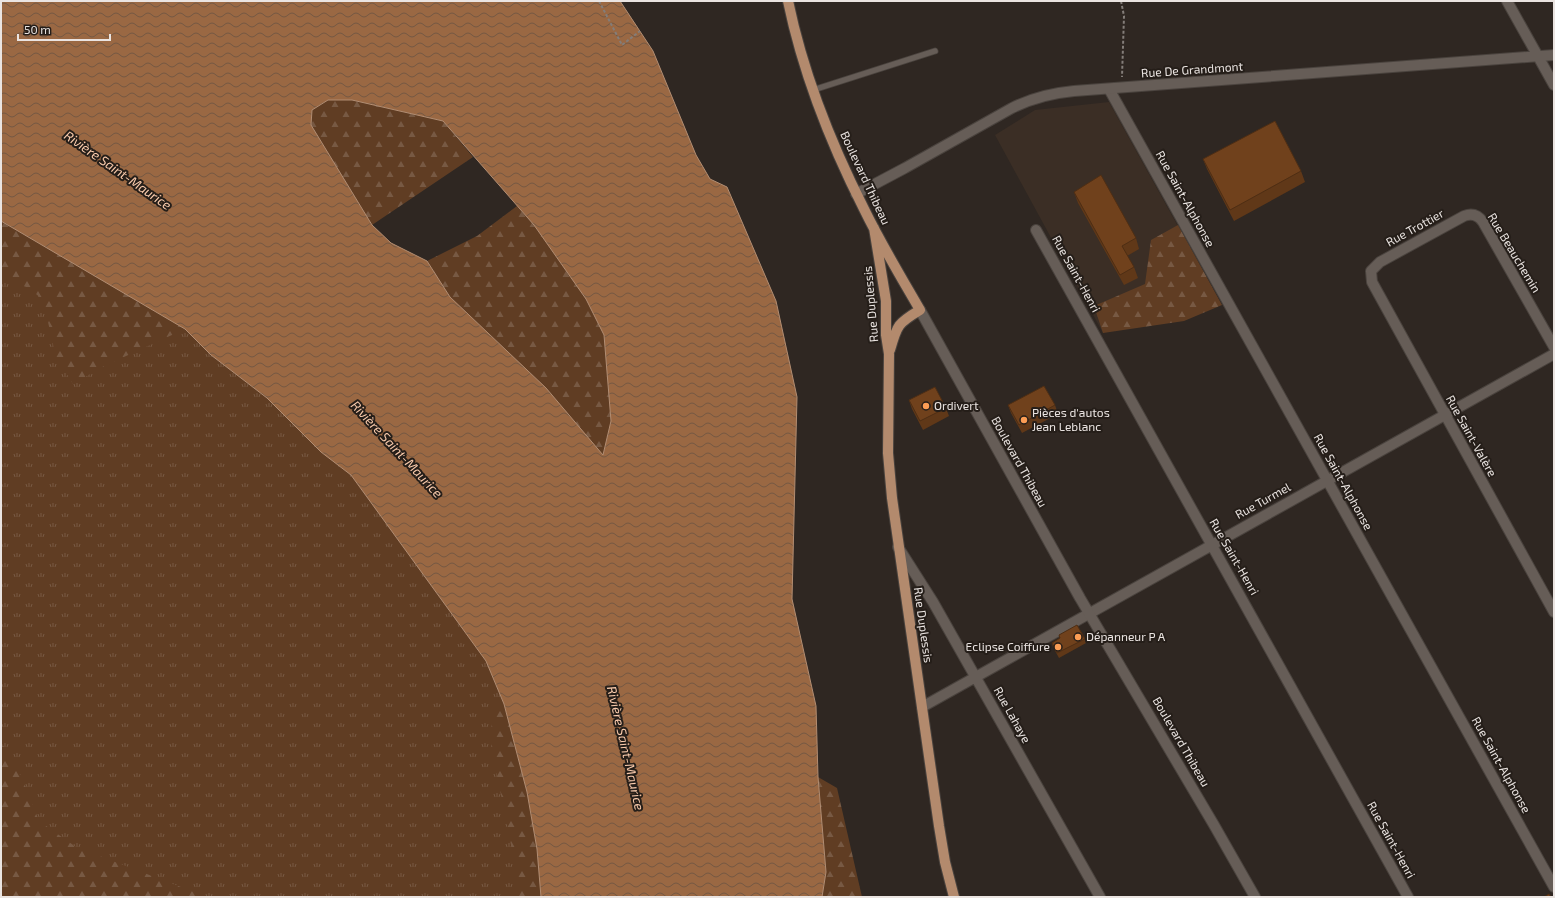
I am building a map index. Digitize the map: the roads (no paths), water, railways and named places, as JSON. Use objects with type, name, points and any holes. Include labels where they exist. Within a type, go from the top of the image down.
[{"type":"main road","name":"Boulevard Thibeau","points":[[788,1],[813,90],[835,147],[856,194],[920,310]]},
{"type":"main road","name":"Rue Duplessis","points":[[874,228],[885,294],[886,335],[889,354],[888,453],[898,547],[940,833],[945,862],[954,897]]},
{"type":"main road","name":"Rue Duplessis","points":[[889,354],[894,333],[898,326],[904,320],[920,310]]},
{"type":"street","points":[[1507,1],[1554,84]]},
{"type":"street","name":"Rue De Grandmont","points":[[856,194],[1022,102],[1052,94],[1554,55]]},
{"type":"street","name":"Rue Saint-Alphonse","points":[[1108,89],[1328,480],[1554,888]]},
{"type":"street","name":"Rue Trottier","points":[[1371,271],[1380,262],[1457,220],[1467,215],[1474,215]]},
{"type":"street","name":"Rue Beauchemin","points":[[1474,215],[1478,216],[1483,222],[1554,347]]},
{"type":"street","name":"Rue Saint-Henri","points":[[1036,230],[1408,897]]},
{"type":"street","name":"Rue Saint-Valère","points":[[1371,271],[1370,275],[1372,282],[1554,612]]},
{"type":"street","name":"Boulevard Thibeau","points":[[920,310],[1090,614],[1255,897]]},
{"type":"street","name":"Rue Turmel","points":[[922,707],[1444,414],[1554,354]]},
{"type":"street","name":"Rue Lahaye","points":[[898,547],[933,602],[1100,897]]},
{"type":"lane","points":[[813,90],[935,51]]},
{"type":"water","name":"Rivière Saint-Maurice","points":[[1,1],[620,1],[653,51],[696,155],[710,179],[727,187],[776,301],[797,397],[792,599],[816,706],[818,777],[826,872],[822,897],[541,897],[537,849],[527,792],[504,704],[486,661],[351,475],[321,452],[267,398],[211,355],[185,329],[1,221]],"holes":[[[328,100],[352,100],[443,121],[534,225],[586,299],[604,335],[611,421],[603,455],[546,388],[450,297],[427,261],[391,243],[372,225],[311,125],[312,110]]]},
{"type":"place","name":"Ordivert","points":[[926,406]]},
{"type":"place","name":"Pièces d'autos Jean Leblanc","points":[[1024,420]]},
{"type":"place","name":"Dépanneur P A","points":[[1078,637]]},
{"type":"place","name":"Eclipse Coiffure","points":[[1058,647]]}]
